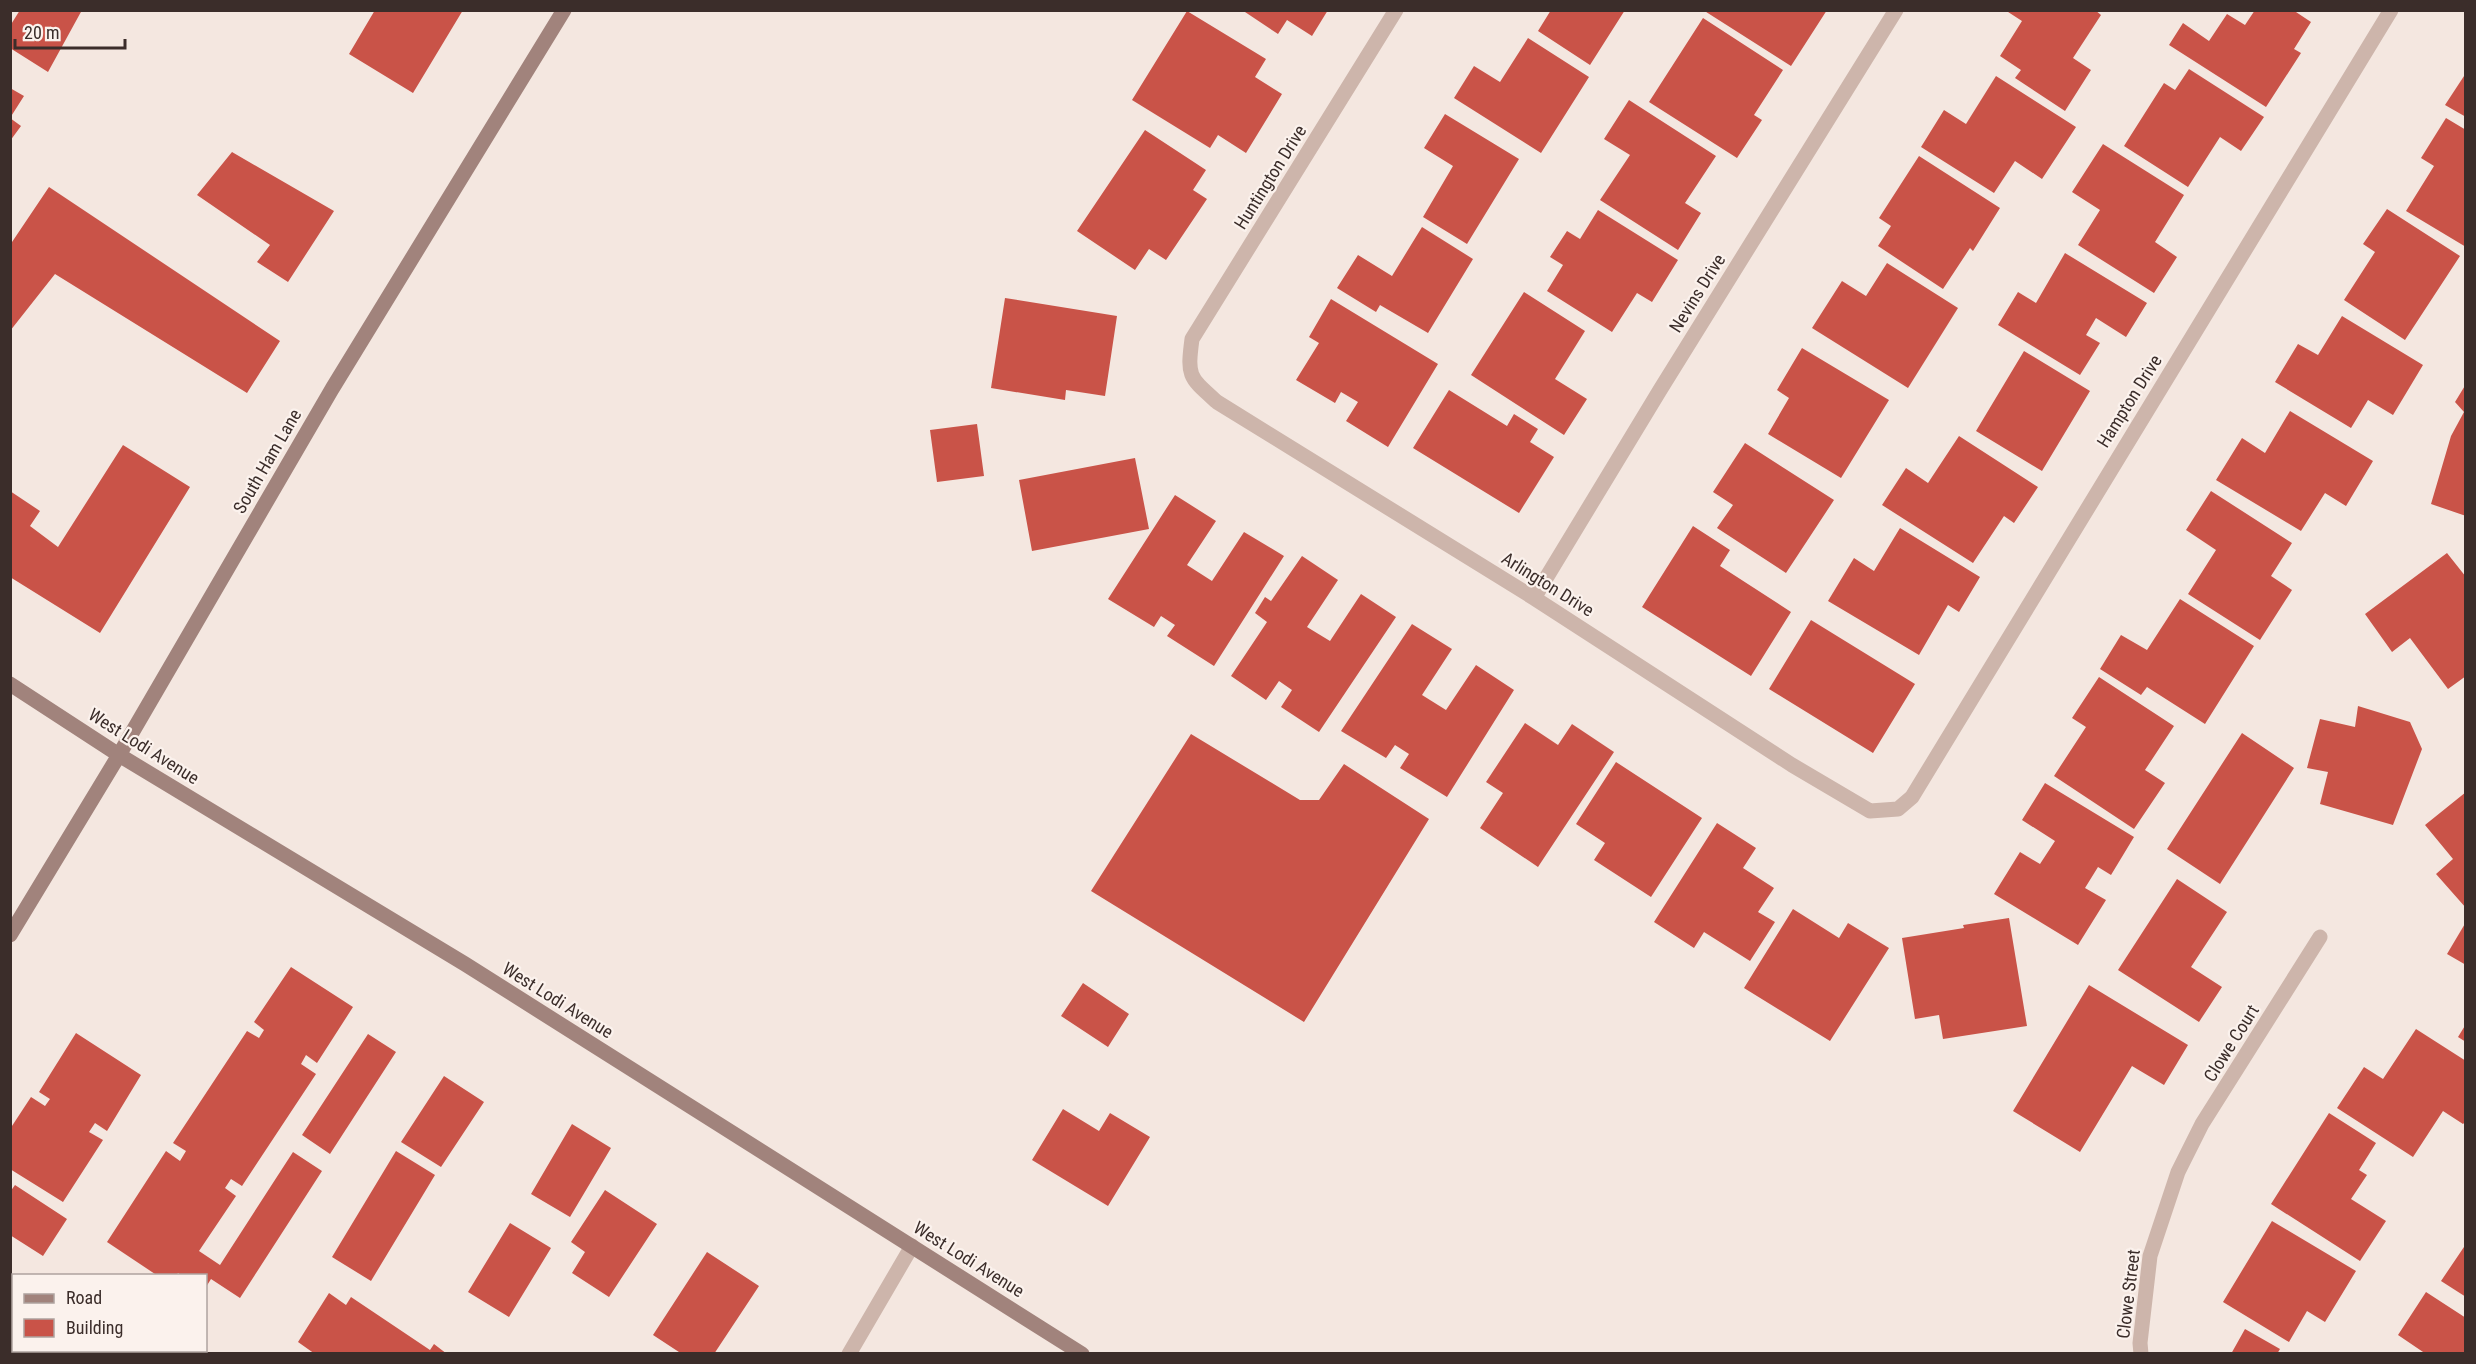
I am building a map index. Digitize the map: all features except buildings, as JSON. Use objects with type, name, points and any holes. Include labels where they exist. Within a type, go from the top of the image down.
[{"type":"main road","name":"South Ham Lane","points":[[10,935],[119,755],[332,388],[564,10]]},
{"type":"main road","name":"West Lodi Avenue","points":[[10,684],[119,755],[465,964],[1082,1353]]},
{"type":"street","name":"Huntington Drive","points":[[1188,368],[1192,339],[1396,10]]},
{"type":"street","name":"Nevins Drive","points":[[1534,598],[1896,10]]},
{"type":"street","name":"Hampton Drive","points":[[1898,809],[1912,797],[2391,10]]},
{"type":"street","name":"Arlington Drive","points":[[1188,368],[1194,381],[1217,402],[1534,598],[1792,765],[1870,811],[1898,809]]},
{"type":"street","name":"Clowe Court","points":[[2178,1172],[2202,1124],[2320,937]]},
{"type":"street","name":"Clowe Street","points":[[2141,1353],[2140,1343],[2150,1256],[2178,1172]]},
{"type":"street","points":[[849,1353],[912,1246]]}]
